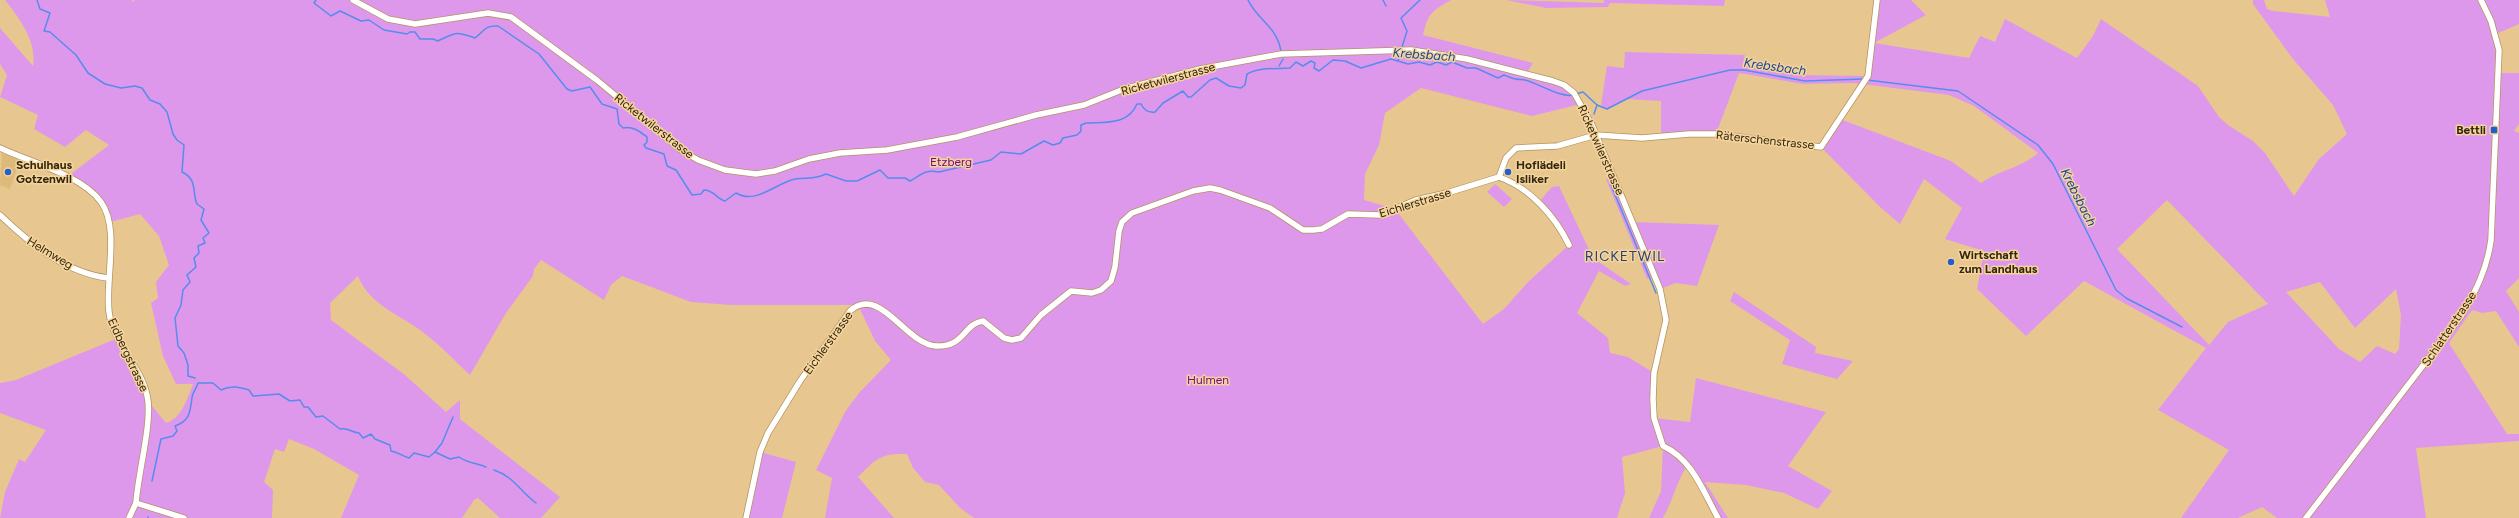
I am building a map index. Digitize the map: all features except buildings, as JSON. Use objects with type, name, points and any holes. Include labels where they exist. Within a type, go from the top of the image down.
[{"type":"street","name":"Ricketwilerstrasse","points":[[353,0],[388,19],[415,24],[488,13],[510,17],[598,81],[681,150],[698,160],[725,170],[756,174],[832,154],[887,150],[957,137],[1036,115],[1084,105],[1124,89],[1192,71],[1250,58],[1281,54],[1417,51],[1467,59],[1542,77],[1564,85],[1574,93],[1596,135],[1664,303],[1666,325],[1654,373],[1654,418],[1658,434],[1663,446],[1677,452],[1688,464],[1718,518]]},
{"type":"street","name":"Räterschenstrasse","points":[[1596,135],[1642,138],[1716,134],[1821,147],[1864,85],[1868,76],[1877,0]]},
{"type":"street","name":"Schlatterstrasse","points":[[2306,518],[2457,322],[2479,284],[2488,259],[2493,201],[2499,50],[2492,21],[2481,0]]},
{"type":"street","points":[[1569,245],[1551,217],[1538,202],[1518,185],[1499,177],[1506,158],[1516,148],[1557,146],[1596,135]]},
{"type":"street","name":"Eidbergstrasse","points":[[0,148],[44,164],[98,197],[110,222],[108,278],[109,314],[118,338],[142,381],[148,401],[136,503],[129,518]]},
{"type":"street","name":"Eichlerstrasse","points":[[746,518],[760,452],[768,433],[805,375],[846,317],[858,305],[868,303],[878,307],[921,342],[936,346],[950,345],[960,340],[976,322],[983,321],[1004,338],[1012,340],[1021,338],[1041,315],[1071,291],[1092,293],[1101,290],[1111,281],[1115,267],[1118,231],[1122,222],[1132,213],[1193,191],[1210,188],[1220,190],[1270,208],[1303,230],[1313,230],[1322,229],[1348,214],[1380,215],[1416,200],[1447,193],[1499,177]]},
{"type":"street","name":"Helmweg","points":[[0,215],[24,238],[43,251],[84,273],[108,278]]},
{"type":"street","points":[[136,503],[184,518]]},
{"type":"shaded area","name":"Schulhaus Gotzenwil","points":[[2,153],[20,160],[10,189],[0,185]]},
{"type":"green space","points":[[5,0],[132,0],[133,2],[135,0],[1451,0],[1432,13],[1429,17],[1423,35],[1533,63],[1527,73],[1564,85],[1581,104],[1532,116],[1421,88],[1385,113],[1379,145],[1365,174],[1364,200],[1395,209],[1483,324],[1504,309],[1529,281],[1569,245],[1538,203],[1552,187],[1559,186],[1593,258],[1631,284],[1625,286],[1599,271],[1577,313],[1608,338],[1610,353],[1628,357],[1654,373],[1654,418],[1690,422],[1696,378],[1826,412],[1788,466],[1832,491],[1818,509],[1784,493],[1746,485],[1705,482],[1728,518],[1718,518],[1688,464],[1663,518],[1649,518],[1661,491],[1663,446],[1622,457],[1625,493],[1617,518],[974,518],[960,508],[939,485],[925,482],[913,468],[907,454],[898,454],[879,458],[858,477],[894,518],[825,518],[832,478],[816,470],[845,412],[859,393],[891,360],[875,341],[858,305],[731,305],[691,302],[622,276],[611,285],[604,300],[541,260],[534,269],[533,276],[506,313],[470,375],[430,338],[386,309],[370,295],[358,276],[330,303],[331,320],[405,375],[446,412],[460,400],[460,419],[560,497],[541,518],[500,518],[478,498],[474,500],[462,518],[341,518],[359,475],[314,449],[289,439],[284,452],[275,449],[264,482],[273,490],[272,518],[0,518],[5,492],[19,459],[25,462],[46,430],[0,413],[0,383],[16,380],[118,338],[142,381],[148,401],[166,423],[172,421],[180,412],[186,402],[193,384],[176,384],[163,356],[151,303],[158,298],[156,282],[169,265],[159,236],[140,214],[110,222],[98,197],[67,177],[109,145],[86,130],[65,147],[34,129],[38,115],[0,97],[7,75],[0,64],[0,28],[33,66],[34,57],[30,39],[26,30]]},
{"type":"green space","points":[[1506,0],[1604,3],[1604,0],[1725,0],[1724,6],[1610,3],[1608,7],[1546,8]]},
{"type":"green space","points":[[1877,0],[1911,0],[1926,15],[1874,43],[1969,58],[1980,36],[1995,42],[2005,19],[2077,58],[2093,36],[2101,19],[2198,86],[2219,117],[2228,125],[2253,141],[2265,153],[2294,196],[2319,159],[2347,134],[2333,105],[2293,59],[2253,4],[2253,0],[2264,0],[2267,9],[2273,11],[2330,17],[2325,0],[2519,0],[2519,24],[2496,34],[2499,73],[2519,73],[2519,124],[2514,131],[2519,133],[2519,278],[2506,291],[2519,312],[2519,347],[2496,311],[2482,313],[2473,310],[2449,343],[2507,434],[2519,434],[2519,441],[2416,448],[2426,518],[2277,518],[2262,507],[2238,518],[2181,518],[2229,450],[2158,410],[2206,348],[2084,281],[2026,336],[1977,289],[1984,251],[1945,239],[1962,208],[1924,179],[1900,224],[1880,207],[1821,147],[1840,119],[1951,161],[1981,183],[1995,175],[2017,166],[2038,153],[1974,106],[1949,95],[1854,83],[1803,84],[1739,73],[1716,134],[1661,137],[1661,101],[1626,99],[1607,109],[1601,105],[1607,66],[1624,68],[1625,52],[1745,55],[1742,66],[1798,75],[1868,76]],"holes":[[[2167,200],[2268,304],[2228,322],[2209,345],[2117,249]],[[2320,282],[2355,328],[2396,289],[2401,315],[2399,349],[2395,354],[2377,346],[2360,362],[2339,349],[2286,292]]]},
{"type":"green space","points":[[1613,177],[1632,222],[1719,225],[1697,286],[1676,283],[1660,289],[1655,277],[1647,279],[1606,179]]},
{"type":"green space","points":[[1495,184],[1512,199],[1504,207],[1487,192]]},
{"type":"green space","points":[[1734,292],[1816,347],[1815,353],[1853,361],[1837,379],[1782,364],[1790,340],[1730,301]]},
{"type":"green space","points":[[760,452],[796,462],[782,518],[746,518]]},
{"type":"waterway","points":[[37,0],[40,9],[50,13],[44,31],[50,32],[76,55],[88,73],[105,84],[121,88],[135,86],[142,88],[150,100],[160,104],[167,112],[173,134],[177,140],[184,145],[182,172],[187,175],[194,187],[197,204],[204,209],[201,220],[209,233],[203,238],[205,243],[198,246],[199,253],[194,258],[196,267],[187,275],[190,282],[183,290],[181,305],[175,318],[178,346],[184,353],[188,365],[188,376],[195,378]]},
{"type":"waterway","name":"Krebsbach","points":[[316,0],[314,3],[331,16],[340,11],[361,21],[369,20],[384,30],[407,34],[410,32],[415,32],[420,39],[433,39],[438,41],[453,34],[464,34],[475,38],[487,28],[498,26],[539,54],[567,89],[572,91],[590,87],[602,104],[617,109],[619,124],[623,128],[636,130],[647,137],[647,142],[644,145],[646,148],[664,154],[667,166],[676,170],[692,195],[701,194],[704,190],[707,190],[725,201],[736,193],[743,196],[758,195],[788,181],[814,178],[826,174],[846,181],[857,181],[880,170],[888,178],[905,178],[910,181],[930,171],[939,172],[991,160],[1001,152],[1021,154],[1044,141],[1053,145],[1060,143],[1063,138],[1077,135],[1081,131],[1081,125],[1086,123],[1109,122],[1122,119],[1128,116],[1137,104],[1141,104],[1148,111],[1155,112],[1163,103],[1183,91],[1188,97],[1191,97],[1210,80],[1216,78],[1229,86],[1241,88],[1245,85],[1247,74],[1263,69],[1290,68],[1296,62],[1303,66],[1311,61],[1315,63],[1314,68],[1319,71],[1333,60],[1345,61],[1361,68],[1391,59],[1408,64],[1419,62],[1430,65],[1437,62],[1446,65],[1452,62],[1467,68],[1476,68],[1498,78],[1504,75],[1513,79],[1524,80],[1562,94],[1573,95]]},
{"type":"waterway","points":[[1248,0],[1275,35],[1279,42],[1281,51]]},
{"type":"waterway","points":[[1383,0],[1386,6]]},
{"type":"waterway","points":[[1402,47],[1407,31],[1401,18],[1420,0]]},
{"type":"waterway","points":[[1398,60],[1403,54]]},
{"type":"waterway","name":"Krebsbach","points":[[1279,66],[1283,59]]},
{"type":"waterway","name":"Krebsbach","points":[[1576,94],[1583,92],[1597,105],[1607,109],[1642,91],[1730,70],[1744,70],[1805,81],[1863,79]]},
{"type":"waterway","name":"Krebsbach","points":[[1867,80],[1958,91],[2038,145],[2053,164],[2116,290],[2126,298],[2182,327]]},
{"type":"waterway","points":[[1594,114],[1597,105]]},
{"type":"waterway","points":[[1611,185],[1656,293]]},
{"type":"waterway","points":[[152,481],[161,439],[173,436],[177,431],[175,426],[186,419],[190,412],[193,394],[198,383],[213,383],[221,390],[232,387],[242,388],[249,390],[253,396],[279,394],[290,401],[300,400],[304,407],[308,407],[316,417],[323,416],[340,429],[359,433],[363,438],[371,434],[375,439],[390,445],[391,451],[409,458],[414,453],[429,457],[435,452],[450,459],[459,457],[465,461],[486,467]]},
{"type":"waterway","points":[[435,452],[442,443],[453,417]]},
{"type":"waterway","points":[[494,470],[512,480],[536,503]]},
{"type":"place","name":"Bettli","points":[[2494,130]]},
{"type":"place","name":"Schulhaus Gotzenwil","points":[[8,172]]},
{"type":"place","name":"Hoflädeli Isliker","points":[[1508,172]]},
{"type":"place","name":"Wirtschaft zum Landhaus","points":[[1951,262]]},
{"type":"district","name":"RICKETWIL","points":[[1625,256]]},
{"type":"park label","name":"Etzberg","points":[[951,162]]},
{"type":"park label","name":"Hulmen","points":[[1208,380]]}]
